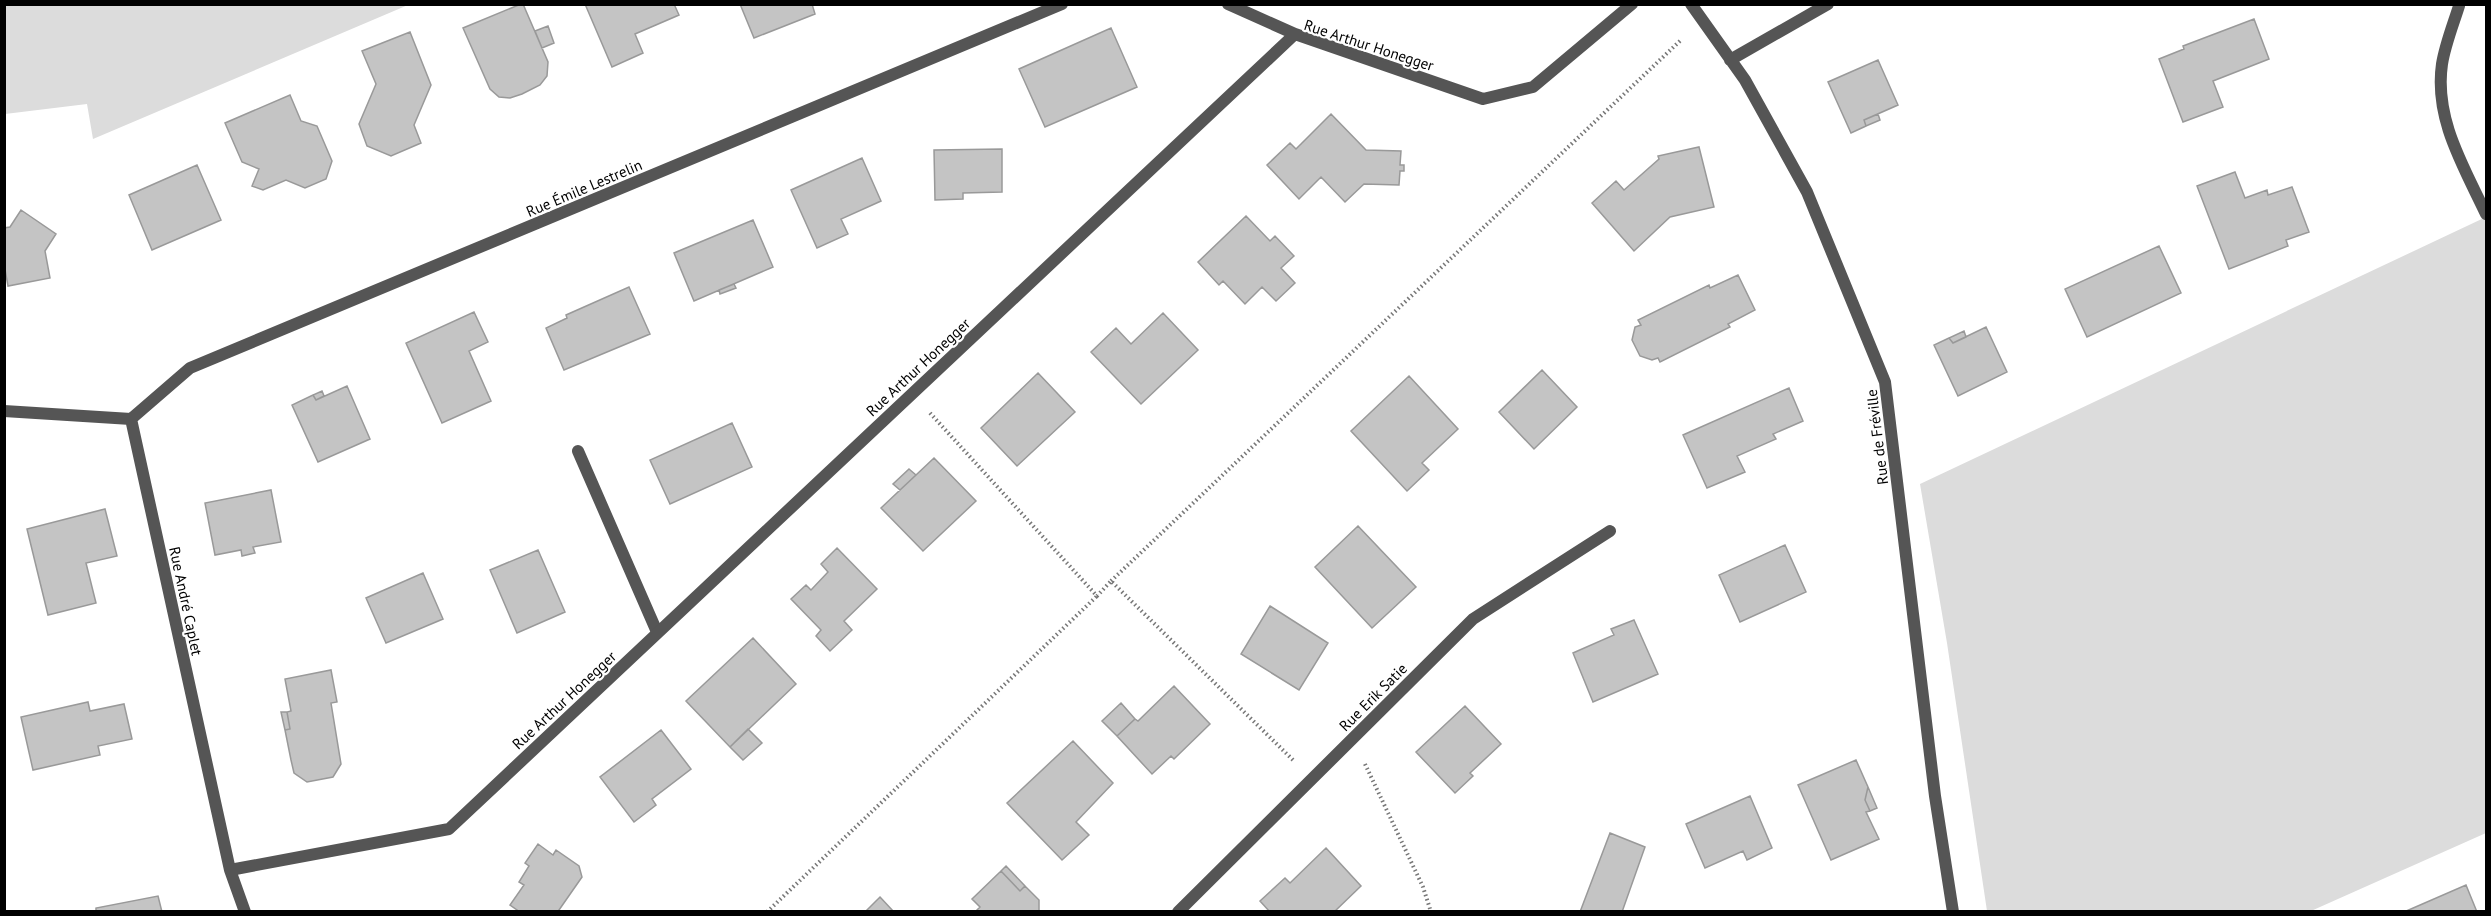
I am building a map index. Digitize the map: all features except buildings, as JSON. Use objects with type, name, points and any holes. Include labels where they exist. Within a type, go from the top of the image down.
[{"type":"street","name":"Rue Émile Lestrelin","points":[[130,419],[190,368],[1062,4]]},
{"type":"street","points":[[1228,4],[1295,34]]},
{"type":"street","name":"Rue Arthur Honegger","points":[[230,870],[449,829],[1295,34],[1483,99],[1533,87],[1632,4]]},
{"type":"street","name":"Rue de Fréville","points":[[1691,4],[1745,80],[1807,192],[1885,382],[1935,796],[1953,912]]},
{"type":"street","points":[[1730,60],[1828,4]]},
{"type":"street","points":[[2460,5],[2442,64],[2441,98],[2448,135],[2487,214]]},
{"type":"street","points":[[4,411],[130,419]]},
{"type":"street","name":"Rue André Caplet","points":[[130,419],[230,870],[245,912]]},
{"type":"street","points":[[578,451],[657,632]]},
{"type":"street","name":"Rue Erik Satie","points":[[1178,912],[1473,619],[1610,531]]},
{"type":"path","points":[[767,912],[1111,581],[1702,20]]},
{"type":"path","points":[[912,393],[1097,596]]},
{"type":"path","points":[[1111,581],[1313,779]]},
{"type":"path","points":[[1353,737],[1423,887],[1431,912]]},
{"type":"shaded area","points":[[4,5],[408,5],[93,139],[87,104],[5,114]]},
{"type":"shaded area","points":[[2486,217],[2486,833],[2311,911],[1987,911],[1947,643],[1920,484]]}]
